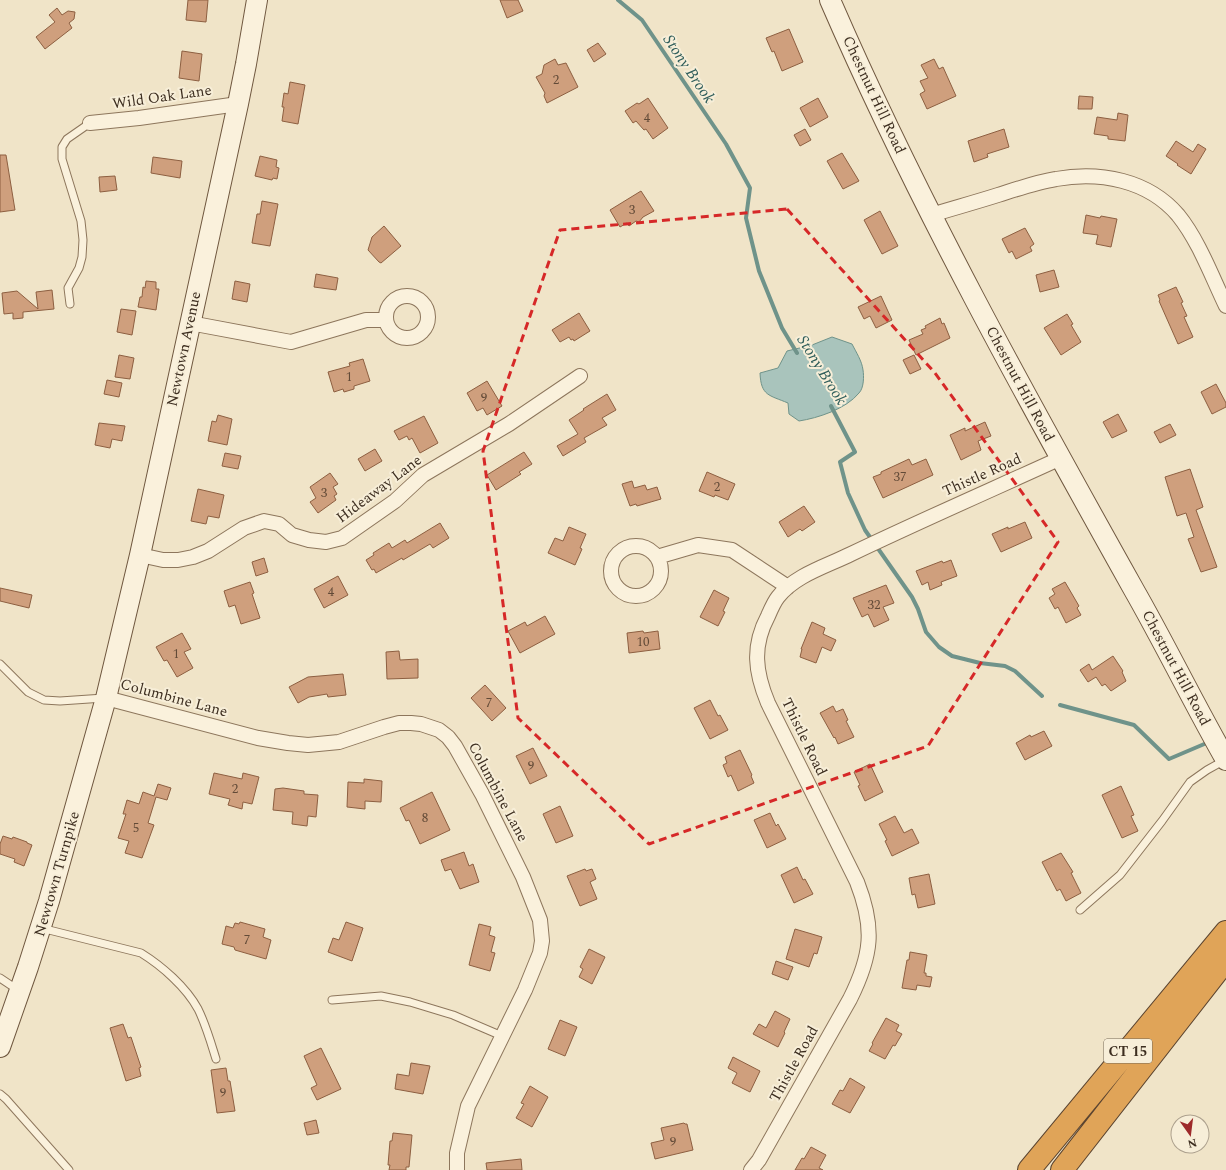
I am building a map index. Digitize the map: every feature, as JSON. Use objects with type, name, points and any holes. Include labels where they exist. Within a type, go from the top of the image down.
[{"type":"highway","name":"CT 15","points":[[1029,1170],[1226,932]]},
{"type":"highway","name":"CT 15","points":[[1062,1170],[1226,960]]},
{"type":"street","name":"Newtown Avenue","points":[[106,698],[140,555],[238,104],[248,56],[257,0]]},
{"type":"street","name":"Chestnut Hill Road","points":[[830,0],[888,130],[931,215],[1060,458],[1145,610],[1225,759]]},
{"type":"street","name":"Wild Oak Lane","points":[[90,123],[139,118],[238,104]]},
{"type":"street","points":[[931,215],[1026,186],[1056,179],[1076,176],[1092,176],[1129,182],[1146,189],[1170,206],[1179,216],[1196,245],[1226,306]]},
{"type":"street","points":[[190,323],[291,342],[366,320],[386,320]]},
{"type":"street","name":"Hideaway Lane","points":[[140,555],[163,560],[178,560],[193,557],[208,551],[244,528],[264,521],[279,524],[292,535],[309,540],[326,542],[342,538],[395,501],[423,475],[509,424],[580,376]]},
{"type":"street","name":"Thistle Road","points":[[751,1170],[759,1160],[859,980],[866,961],[869,927],[865,902],[857,882],[761,687],[758,675],[757,652],[761,630],[778,597],[788,587],[812,572],[1060,458]]},
{"type":"street","points":[[657,557],[698,545],[732,550],[788,587]]},
{"type":"street","name":"Newtown Turnpike","points":[[0,1047],[41,928],[106,698]]},
{"type":"street","name":"Columbine Lane","points":[[106,698],[258,738],[288,743],[308,745],[339,742],[384,726],[421,724],[439,730],[455,746],[474,778],[517,863],[531,896],[542,928],[540,953],[534,970],[468,1106],[457,1152],[456,1170]]},
{"type":"lane","points":[[70,304],[68,288],[79,268],[82,257],[83,240],[81,221],[62,159],[62,147],[67,139],[90,123]]},
{"type":"lane","points":[[0,664],[19,681],[28,692],[44,700],[60,701],[106,698]]},
{"type":"lane","points":[[1080,910],[1120,875],[1190,782],[1206,770],[1225,759]]},
{"type":"lane","points":[[41,928],[141,953],[152,960],[182,988],[198,1009],[216,1060]]},
{"type":"lane","points":[[0,978],[20,992]]},
{"type":"lane","points":[[332,1000],[382,996],[410,1002],[454,1015],[502,1036]]},
{"type":"lane","points":[[0,1094],[69,1170]]},
{"type":"highlighted area","points":[[787,209],[935,373],[1058,542],[928,746],[649,844],[518,718],[483,451],[560,230]]},
{"type":"water","points":[[832,337],[852,344],[859,357],[863,373],[863,385],[861,391],[847,404],[831,412],[815,418],[799,421],[789,414],[788,403],[767,394],[762,386],[760,373],[778,368],[787,351],[812,345]]},
{"type":"building","points":[[188,0],[208,0],[206,22],[186,20]]},
{"type":"building","points":[[500,0],[518,0],[523,11],[507,18]]},
{"type":"building","points":[[57,8],[62,15],[68,11],[75,12],[74,19],[69,23],[72,28],[45,49],[36,37],[55,22],[49,15]]},
{"type":"building","points":[[789,29],[803,62],[782,71],[774,51],[772,52],[766,38]]},
{"type":"building","points":[[598,43],[606,54],[594,62],[587,50]]},
{"type":"building","points":[[182,51],[202,54],[199,81],[179,78]]},
{"type":"building","points":[[555,59],[558,65],[566,63],[578,87],[547,103],[544,96],[545,93],[536,77],[542,74],[544,65]]},
{"type":"building","points":[[934,59],[939,69],[943,67],[956,96],[927,109],[920,94],[925,91],[920,81],[928,78],[921,65]]},
{"type":"building","points":[[290,82],[305,85],[298,124],[282,121],[284,93],[288,94]]},
{"type":"building","points":[[1079,96],[1093,97],[1092,109],[1078,109]]},
{"type":"building","points":[[648,98],[668,128],[653,139],[646,129],[644,130],[636,121],[633,123],[625,111]]},
{"type":"building","points":[[818,98],[828,117],[810,127],[800,108]]},
{"type":"building","points":[[1118,113],[1128,115],[1125,141],[1108,139],[1108,136],[1094,134],[1097,117],[1117,120]]},
{"type":"building","points":[[805,129],[811,140],[800,146],[794,135]]},
{"type":"building","points":[[1004,129],[1009,147],[987,154],[988,157],[974,162],[968,141]]},
{"type":"building","points":[[1176,141],[1193,152],[1198,144],[1206,149],[1191,174],[1166,156]]},
{"type":"building","points":[[842,153],[859,181],[843,189],[827,161]]},
{"type":"building","points":[[0,155],[6,155],[15,210],[0,212]]},
{"type":"building","points":[[260,156],[277,160],[276,167],[279,168],[277,179],[273,178],[272,180],[255,176]]},
{"type":"building","points":[[153,157],[182,161],[180,178],[151,173]]},
{"type":"building","points":[[115,176],[117,190],[100,192],[99,177]]},
{"type":"building","points":[[641,191],[654,211],[643,217],[639,222],[636,221],[629,226],[627,223],[620,227],[610,210]]},
{"type":"building","points":[[262,201],[278,204],[270,246],[252,243],[257,214],[260,214]]},
{"type":"building","points":[[880,211],[898,246],[882,254],[864,220]]},
{"type":"building","points":[[1086,215],[1117,219],[1111,247],[1096,244],[1098,235],[1083,233]]},
{"type":"building","points":[[384,226],[401,246],[381,263],[368,250],[372,237]]},
{"type":"building","points":[[1025,228],[1034,244],[1030,247],[1032,251],[1016,259],[1012,251],[1009,253],[1002,239]]},
{"type":"building","points":[[1054,270],[1059,287],[1040,292],[1036,275]]},
{"type":"building","points":[[316,274],[338,278],[336,290],[314,287]]},
{"type":"building","points":[[146,281],[156,282],[156,289],[159,289],[156,310],[138,307]]},
{"type":"building","points":[[235,281],[250,284],[247,302],[232,299]]},
{"type":"building","points":[[1176,287],[1183,302],[1181,303],[1187,316],[1184,317],[1193,337],[1178,344],[1159,301],[1158,295]]},
{"type":"building","points":[[52,290],[54,309],[23,312],[23,318],[13,319],[13,313],[4,314],[2,293],[17,291],[38,309],[36,292]]},
{"type":"building","points":[[881,296],[892,320],[876,328],[870,316],[864,319],[858,307]]},
{"type":"building","points":[[121,309],[136,311],[132,335],[117,332]]},
{"type":"building","points":[[579,313],[590,331],[574,341],[569,337],[560,342],[552,330]]},
{"type":"building","points":[[1067,314],[1073,324],[1071,325],[1081,342],[1061,355],[1044,328]]},
{"type":"building","points":[[940,318],[942,324],[944,323],[950,338],[916,355],[909,340],[923,334],[921,330],[926,328],[925,326]]},
{"type":"building","points":[[119,355],[134,358],[130,379],[115,377]]},
{"type":"building","points":[[914,355],[921,369],[910,374],[903,360]]},
{"type":"building","points":[[363,359],[370,381],[354,386],[354,389],[344,392],[343,389],[334,392],[328,372],[350,366],[349,363]]},
{"type":"building","points":[[107,380],[122,383],[119,397],[104,394]]},
{"type":"building","points":[[487,381],[502,406],[487,415],[483,408],[477,411],[467,393]]},
{"type":"building","points":[[1216,384],[1226,403],[1226,407],[1212,414],[1201,392]]},
{"type":"building","points":[[607,394],[616,410],[602,418],[607,425],[584,438],[586,442],[563,456],[557,446],[578,434],[569,420]]},
{"type":"building","points":[[1118,414],[1127,431],[1112,438],[1103,422]]},
{"type":"building","points":[[218,415],[232,419],[227,445],[208,441],[212,421],[216,422]]},
{"type":"building","points":[[424,416],[438,443],[420,453],[412,438],[409,440],[407,436],[399,440],[394,431]]},
{"type":"building","points":[[985,422],[991,436],[978,441],[981,450],[961,460],[950,435],[965,428],[965,431]]},
{"type":"building","points":[[99,423],[125,426],[122,441],[112,439],[110,448],[95,445]]},
{"type":"building","points":[[1170,424],[1176,435],[1160,443],[1154,432]]},
{"type":"building","points":[[375,449],[382,461],[365,471],[358,459]]},
{"type":"building","points":[[524,452],[532,464],[519,472],[521,474],[496,490],[487,475]]},
{"type":"building","points":[[225,453],[241,456],[238,469],[222,466]]},
{"type":"building","points":[[909,459],[912,465],[926,459],[933,475],[883,498],[873,477]]},
{"type":"building","points":[[1190,469],[1203,507],[1196,510],[1217,567],[1201,572],[1188,539],[1194,537],[1186,513],[1177,516],[1165,477]]},
{"type":"building","points":[[707,472],[735,484],[728,500],[715,495],[714,497],[699,491]]},
{"type":"building","points":[[330,473],[338,484],[333,487],[337,494],[334,496],[336,500],[318,513],[310,502],[316,498],[310,487]]},
{"type":"building","points":[[632,481],[634,488],[645,485],[647,490],[657,487],[661,499],[637,506],[636,504],[630,506],[622,484]]},
{"type":"building","points":[[198,489],[224,495],[219,518],[208,516],[206,524],[191,521]]},
{"type":"building","points":[[804,506],[815,522],[802,531],[800,529],[788,537],[779,522]]},
{"type":"building","points":[[1025,522],[1032,538],[1001,552],[992,534]]},
{"type":"building","points":[[440,523],[449,538],[433,548],[430,544],[403,560],[402,558],[376,573],[374,569],[372,570],[366,560],[374,555],[373,553],[389,543],[392,548],[405,540],[407,543]]},
{"type":"building","points":[[569,527],[586,534],[580,548],[582,549],[575,565],[548,553],[555,538],[563,541]]},
{"type":"building","points":[[264,558],[268,572],[256,576],[252,562]]},
{"type":"building","points":[[951,560],[957,576],[941,582],[942,585],[930,590],[928,582],[922,585],[916,571],[942,561],[943,563]]},
{"type":"building","points":[[338,576],[348,595],[324,608],[314,589]]},
{"type":"building","points":[[250,582],[254,593],[252,594],[260,618],[241,624],[235,605],[229,607],[224,591]]},
{"type":"building","points":[[1065,582],[1079,606],[1077,608],[1081,615],[1066,623],[1058,607],[1055,609],[1049,598],[1055,594],[1052,589]]},
{"type":"building","points":[[886,585],[894,603],[883,607],[889,620],[874,627],[868,614],[862,617],[853,598]]},
{"type":"building","points":[[0,588],[32,595],[29,608],[0,601]]},
{"type":"building","points":[[714,590],[729,598],[723,611],[725,612],[718,626],[700,617]]},
{"type":"building","points":[[545,616],[555,634],[520,653],[508,631],[525,622],[527,626]]},
{"type":"building","points":[[812,622],[825,628],[823,634],[836,640],[831,651],[822,647],[816,663],[800,657],[801,649]]},
{"type":"building","points":[[643,631],[644,633],[658,631],[660,649],[629,653],[627,633]]},
{"type":"building","points":[[182,633],[191,649],[184,652],[193,668],[177,677],[167,660],[164,661],[156,647]]},
{"type":"building","points":[[399,651],[400,660],[418,659],[418,678],[387,679],[386,652]]},
{"type":"building","points":[[1113,656],[1123,671],[1122,672],[1126,681],[1111,691],[1105,684],[1102,686],[1096,677],[1088,682],[1080,670],[1089,664],[1092,670]]},
{"type":"building","points":[[343,674],[346,695],[328,697],[327,694],[309,697],[298,703],[289,687],[308,677]]},
{"type":"building","points":[[485,685],[506,708],[492,721],[471,698]]},
{"type":"building","points":[[710,700],[718,716],[720,715],[728,730],[710,739],[694,708]]},
{"type":"building","points":[[833,706],[836,712],[843,709],[848,720],[846,721],[854,737],[838,744],[820,713]]},
{"type":"building","points":[[1044,731],[1052,746],[1025,760],[1016,743],[1030,735],[1031,737]]},
{"type":"building","points":[[533,748],[547,776],[530,784],[516,756]]},
{"type":"building","points":[[740,750],[752,775],[751,776],[754,783],[738,791],[731,775],[728,777],[723,765],[727,763],[725,757]]},
{"type":"building","points":[[870,764],[883,792],[865,801],[858,786],[860,785],[854,772]]},
{"type":"building","points":[[214,773],[242,779],[243,773],[259,777],[252,804],[243,802],[242,809],[228,805],[230,799],[209,794]]},
{"type":"building","points":[[364,779],[382,781],[381,802],[365,801],[365,809],[347,807],[348,782],[364,783]]},
{"type":"building","points":[[158,784],[171,788],[167,800],[156,797],[148,823],[154,825],[142,858],[125,853],[129,841],[118,838],[126,814],[123,814],[127,800],[139,804],[143,792],[154,796]]},
{"type":"building","points":[[1121,786],[1134,815],[1131,816],[1138,831],[1122,838],[1102,795]]},
{"type":"building","points":[[283,788],[304,791],[304,794],[318,795],[316,817],[308,816],[307,826],[292,824],[293,812],[273,810],[275,789]]},
{"type":"building","points":[[432,792],[450,830],[420,844],[409,820],[406,821],[400,808]]},
{"type":"building","points":[[560,806],[573,836],[556,843],[543,814]]},
{"type":"building","points":[[770,813],[776,826],[778,824],[786,839],[767,848],[754,820]]},
{"type":"building","points":[[895,816],[904,833],[912,829],[919,843],[892,856],[885,841],[887,840],[879,824]]},
{"type":"building","points":[[3,836],[12,839],[13,837],[32,845],[24,866],[14,862],[15,859],[0,854],[0,844]]},
{"type":"building","points":[[464,852],[469,866],[473,864],[479,882],[460,889],[451,869],[445,871],[441,860]]},
{"type":"building","points":[[1061,853],[1073,872],[1071,873],[1081,893],[1066,901],[1060,889],[1057,891],[1042,862]]},
{"type":"building","points":[[797,867],[803,880],[805,879],[813,894],[794,903],[781,875]]},
{"type":"building","points":[[585,869],[586,871],[592,869],[596,879],[590,882],[597,899],[580,906],[567,876]]},
{"type":"building","points":[[929,874],[935,904],[918,908],[915,894],[912,895],[909,878]]},
{"type":"building","points":[[240,922],[265,929],[263,937],[271,940],[266,959],[235,950],[234,947],[222,944],[226,926],[233,928],[235,923],[239,924]]},
{"type":"building","points":[[346,922],[363,928],[352,961],[328,952],[333,938],[339,940]]},
{"type":"building","points":[[479,924],[491,927],[489,935],[495,937],[491,952],[495,953],[490,971],[469,965]]},
{"type":"building","points":[[795,929],[822,937],[817,954],[814,953],[809,967],[786,959]]},
{"type":"building","points":[[589,949],[605,957],[592,984],[579,977],[583,969],[580,967]]},
{"type":"building","points":[[910,952],[927,955],[924,973],[926,973],[926,976],[932,977],[930,987],[917,985],[916,990],[902,988]]},
{"type":"building","points":[[776,961],[793,967],[788,980],[772,974]]},
{"type":"building","points":[[775,1011],[790,1019],[778,1047],[753,1034],[759,1024],[766,1028]]},
{"type":"building","points":[[886,1018],[899,1025],[896,1031],[902,1034],[895,1046],[893,1045],[885,1059],[869,1051]]},
{"type":"building","points":[[560,1020],[577,1027],[565,1056],[548,1049]]},
{"type":"building","points":[[123,1024],[128,1038],[131,1037],[141,1067],[139,1068],[141,1076],[126,1081],[110,1028]]},
{"type":"building","points":[[321,1048],[341,1089],[317,1100],[311,1088],[317,1085],[304,1056]]},
{"type":"building","points":[[733,1057],[760,1071],[750,1092],[732,1083],[737,1073],[728,1068]]},
{"type":"building","points":[[411,1063],[430,1066],[423,1094],[395,1089],[397,1074],[409,1076]]},
{"type":"building","points":[[226,1068],[228,1081],[230,1081],[235,1111],[217,1113],[211,1070]]},
{"type":"building","points":[[850,1078],[865,1087],[850,1113],[832,1104],[840,1090],[843,1091]]},
{"type":"building","points":[[530,1086],[548,1097],[532,1127],[516,1118],[524,1104],[521,1103]]},
{"type":"building","points":[[316,1120],[319,1133],[307,1135],[304,1123]]},
{"type":"building","points":[[684,1123],[687,1124],[693,1150],[655,1159],[651,1143],[664,1140],[661,1128]]},
{"type":"building","points":[[393,1133],[412,1135],[409,1167],[406,1167],[406,1170],[389,1170],[390,1141],[392,1141]]},
{"type":"building","points":[[811,1147],[826,1155],[819,1168],[823,1170],[795,1170],[802,1158],[804,1159]]},
{"type":"building","points":[[521,1159],[522,1170],[487,1170],[486,1163]]},
{"type":"waterway","name":"Stony Brook","points":[[618,0],[642,20],[726,144],[750,188],[746,218],[759,271],[782,328],[797,353]]},
{"type":"waterway","name":"Stony Brook","points":[[831,406],[855,452],[840,462],[848,493],[865,530],[912,597],[926,632],[939,647],[952,656],[980,663],[1005,666],[1015,671],[1042,696]]},
{"type":"waterway","name":"Stony Brook","points":[[1060,705],[1134,725],[1169,759],[1209,742]]}]
